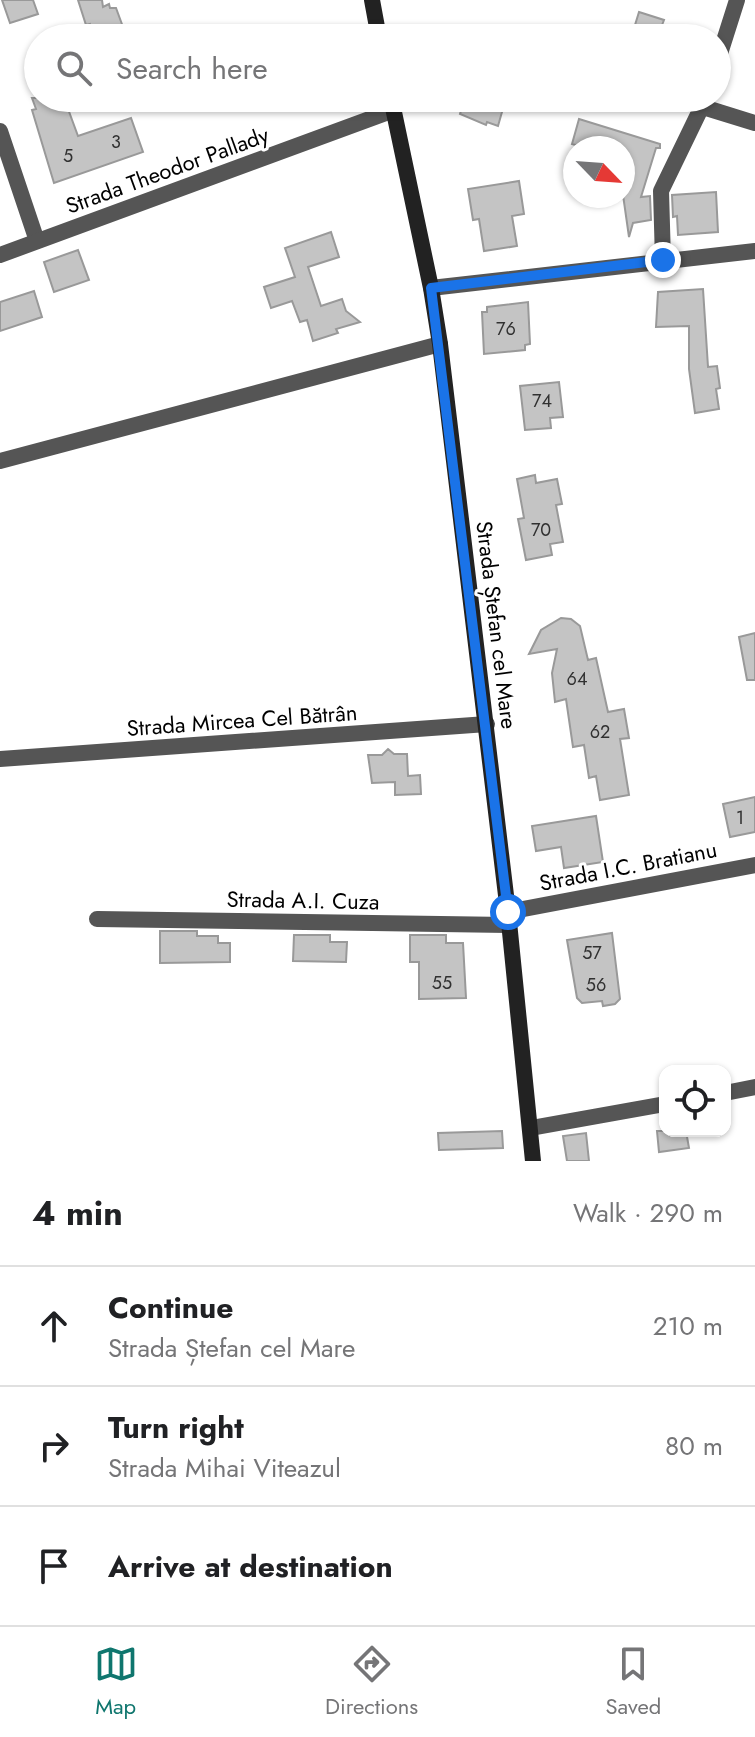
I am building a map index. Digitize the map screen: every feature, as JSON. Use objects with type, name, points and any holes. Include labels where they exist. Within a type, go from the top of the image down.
[{"type":"street","points":[[372,0],[376,24]]},
{"type":"street","points":[[729,24],[737,0]]},
{"type":"street","name":"Strada Theodor Pallady","points":[[0,255],[371,112]]},
{"type":"street","name":"Strada Ștefan cel Mare","points":[[394,112],[440,344],[487,724],[533,1161]]},
{"type":"street","points":[[663,260],[661,191],[700,112]]},
{"type":"street","points":[[727,112],[755,123]]},
{"type":"street","points":[[0,131],[37,241]]},
{"type":"street","points":[[431,288],[755,251]]},
{"type":"street","points":[[0,461],[440,344]]},
{"type":"street","name":"Strada Mircea Cel Bătrân","points":[[0,759],[487,724]]},
{"type":"street","name":"Strada I.C. Bratianu","points":[[508,918],[755,865]]},
{"type":"street","name":"Strada A.I. Cuza","points":[[97,919],[508,918]]},
{"type":"street","points":[[731,1092],[755,1087]]},
{"type":"street","points":[[531,1128],[659,1105]]},
{"type":"building","points":[[2,0],[33,0],[38,14],[10,23]]},
{"type":"building","points":[[78,0],[102,0],[103,7],[109,4],[110,8],[116,8],[122,24],[90,24],[86,24]]},
{"type":"building","points":[[639,12],[664,20],[662,24],[635,24]]},
{"type":"building","points":[[33,112],[69,112],[78,136],[131,118],[143,152],[54,183]]},
{"type":"building","points":[[502,112],[498,126],[487,122],[486,125],[460,114]]},
{"type":"building","points":[[579,119],[634,136],[574,136]]},
{"type":"building","points":[[635,136],[660,144],[660,148],[656,148],[641,197],[650,196],[651,220],[633,223],[629,237],[625,208],[635,208]]},
{"type":"building","points":[[519,181],[524,214],[512,216],[517,246],[484,251],[479,219],[473,220],[468,189]]},
{"type":"building","points":[[716,192],[718,232],[678,235],[672,195]]},
{"type":"building","points":[[331,232],[339,257],[308,267],[321,306],[342,299],[346,311],[360,322],[336,329],[338,333],[313,341],[307,320],[300,322],[292,301],[271,308],[264,287],[295,277],[285,248]]},
{"type":"building","points":[[78,250],[89,280],[54,292],[44,262]]},
{"type":"building","points":[[703,289],[708,367],[717,366],[719,409],[695,413],[689,369],[689,326],[656,327],[658,292]]},
{"type":"building","points":[[34,291],[42,317],[0,331],[0,302]]},
{"type":"building","points":[[528,302],[530,344],[525,345],[525,350],[484,354],[482,312],[487,312],[487,307]]},
{"type":"building","points":[[559,382],[563,417],[550,418],[551,428],[525,430],[520,386]]},
{"type":"building","points":[[535,475],[536,483],[557,479],[562,504],[556,505],[563,542],[550,544],[552,555],[526,560],[518,519],[524,518],[517,479]]},
{"type":"building","points":[[561,618],[571,619],[580,626],[588,660],[596,658],[608,712],[624,709],[629,738],[620,739],[629,795],[600,800],[596,776],[589,778],[584,745],[573,747],[566,699],[555,702],[552,673],[557,649],[529,654],[541,630]]},
{"type":"building","points":[[755,633],[755,680],[747,680],[739,637]]},
{"type":"building","points":[[388,749],[394,754],[407,754],[408,776],[420,775],[421,794],[395,795],[395,782],[372,783],[368,755],[382,755]]},
{"type":"building","points":[[755,797],[755,832],[730,837],[723,804]]},
{"type":"building","points":[[596,816],[603,862],[564,868],[561,847],[536,851],[532,826]]},
{"type":"building","points":[[160,931],[197,931],[197,936],[218,936],[218,943],[230,943],[230,962],[160,963]]},
{"type":"building","points":[[612,933],[620,999],[615,1004],[603,1006],[602,1001],[582,1003],[577,998],[567,940]]},
{"type":"building","points":[[294,935],[330,935],[330,942],[347,942],[346,962],[293,961]]},
{"type":"building","points":[[410,935],[446,935],[446,943],[463,943],[466,998],[419,999],[419,962],[410,962]]},
{"type":"building","points":[[502,1131],[503,1148],[439,1150],[438,1133]]},
{"type":"building","points":[[657,1131],[659,1137],[687,1137],[689,1148],[659,1152]]},
{"type":"building","points":[[586,1133],[589,1161],[567,1161],[563,1136]]},
{"type":"route","points":[[508,912],[431,288],[663,260]]}]
